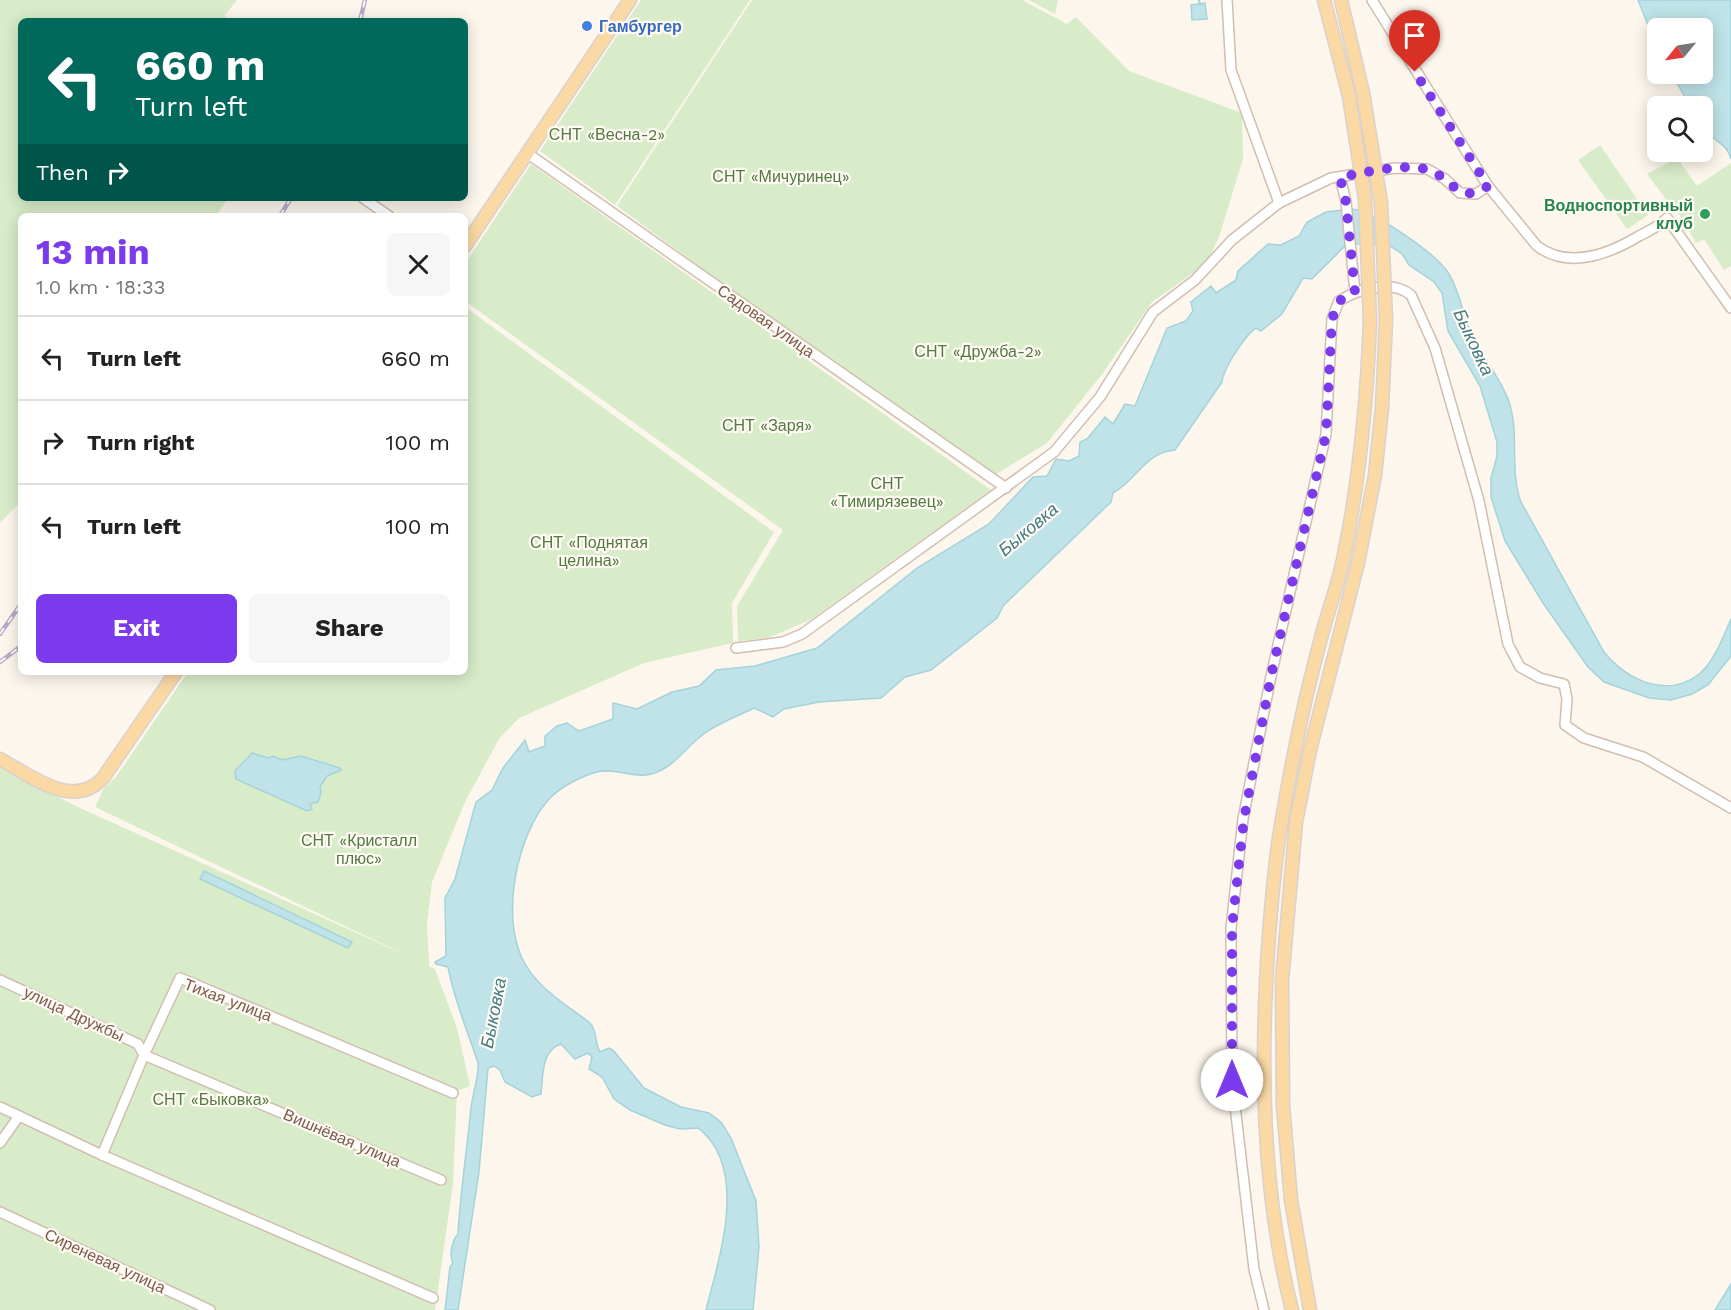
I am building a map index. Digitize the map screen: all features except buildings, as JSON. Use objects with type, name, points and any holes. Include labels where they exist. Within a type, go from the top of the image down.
[{"type":"main road","points":[[468,242],[630,0]]},
{"type":"main road","points":[[1292,1310],[1273,1200],[1266,1106],[1266,977],[1281,822],[1321,638],[1344,559],[1360,471],[1367,401],[1370,321],[1365,199],[1349,96],[1324,0]]},
{"type":"main road","points":[[1310,1310],[1290,1200],[1283,1105],[1282,980],[1296,822],[1327,680],[1358,563],[1375,475],[1382,408],[1386,320],[1381,203],[1363,93],[1341,0]]},
{"type":"main road","points":[[0,759],[48,785],[74,793],[88,791],[103,778],[174,675]]},
{"type":"street","points":[[1227,0],[1231,70],[1279,203]]},
{"type":"street","points":[[1372,0],[1488,186],[1537,246],[1544,252],[1569,259],[1596,256],[1620,247],[1667,218],[1731,308]]},
{"type":"street","name":"Садовая улица","points":[[527,153],[1006,488]]},
{"type":"street","points":[[736,648],[783,642],[802,634],[1054,452],[1100,397],[1154,312],[1195,280],[1232,240],[1279,203],[1330,179],[1395,168],[1427,169],[1445,179],[1460,193],[1476,194],[1488,186]]},
{"type":"street","points":[[1340,177],[1346,202],[1355,292]]},
{"type":"street","points":[[367,201],[385,213]]},
{"type":"street","points":[[1264,1310],[1254,1269],[1232,1080],[1232,927],[1244,819],[1271,676],[1326,434],[1332,319],[1339,301],[1355,292],[1377,287],[1404,290],[1411,295],[1435,348],[1479,501],[1508,644],[1520,667],[1540,678],[1564,684],[1567,699],[1565,725],[1584,738],[1642,757],[1731,808]]},
{"type":"street","name":"Тихая улица","points":[[102,1155],[144,1055],[180,978],[453,1093]]},
{"type":"street","name":"улица Дружбы","points":[[0,980],[138,1044],[144,1055]]},
{"type":"street","name":"Вишнёвая улица","points":[[144,1055],[441,1180]]},
{"type":"street","points":[[0,1107],[102,1155],[433,1298]]},
{"type":"street","points":[[0,1143],[19,1116]]},
{"type":"street","name":"Сиреневая улица","points":[[0,1212],[210,1310]]},
{"type":"green space","points":[[0,0],[237,0],[224,16],[227,18],[18,18],[18,201],[226,201],[218,213],[18,213],[18,504],[0,523]]},
{"type":"green space","name":"СНТ «Весна-2»","points":[[641,0],[750,0],[615,205],[540,151]]},
{"type":"green space","points":[[752,0],[1022,0],[1067,24],[1076,17],[1129,71],[1242,113],[1243,159],[1219,237],[1206,264],[1152,302],[1103,373],[1047,443],[995,475],[866,388],[617,206]]},
{"type":"green space","points":[[1029,0],[1058,0],[1055,14]]},
{"type":"green space","points":[[1600,145],[1648,215],[1627,229],[1578,160]]},
{"type":"green space","name":"Водноспортивный клуб","points":[[1670,162],[1680,162],[1697,186],[1731,163],[1731,266],[1724,270],[1704,239],[1696,243],[1679,214],[1647,174]]},
{"type":"green space","name":"СНТ «Заря»","points":[[531,164],[991,490],[812,619],[768,638],[738,641],[737,606],[783,530],[468,303],[468,259]]},
{"type":"green space","points":[[468,309],[774,532],[732,603],[733,643],[644,663],[519,718],[499,739],[465,802],[432,882],[427,923],[429,966],[435,969],[457,1028],[470,1086],[457,1091],[453,1184],[435,1310],[0,1310],[0,767],[78,807],[414,959],[95,807],[104,788],[116,777],[186,675],[468,675]]},
{"type":"water","points":[[1638,0],[1731,0],[1731,159],[1724,147],[1713,137],[1713,96],[1684,96],[1678,84],[1713,84],[1713,18],[1647,18],[1647,22]]},
{"type":"water","points":[[1205,3],[1207,19],[1192,20],[1191,5]]},
{"type":"water","name":"Быковка","points":[[1352,209],[1376,218],[1405,235],[1432,256],[1449,274],[1471,334],[1509,402],[1514,427],[1517,490],[1521,502],[1604,652],[1623,670],[1647,683],[1672,685],[1685,682],[1698,675],[1709,664],[1731,619],[1731,656],[1708,685],[1692,694],[1671,700],[1649,698],[1604,682],[1588,667],[1543,603],[1505,541],[1491,497],[1491,478],[1497,456],[1497,442],[1480,386],[1448,331],[1442,293],[1434,282],[1409,265],[1402,254],[1387,244],[1347,244],[1312,279],[1303,278],[1282,314],[1261,331],[1256,328],[1247,337],[1231,361],[1222,382],[1175,450],[1164,452],[1148,461],[1129,481],[1113,493],[1111,502],[1003,606],[997,618],[931,670],[905,677],[881,698],[819,702],[784,709],[773,717],[754,708],[705,733],[674,762],[659,771],[645,775],[611,771],[597,772],[572,782],[549,799],[528,833],[516,876],[513,920],[522,958],[543,987],[590,1023],[594,1029],[600,1052],[609,1048],[613,1050],[644,1088],[681,1107],[709,1113],[721,1122],[731,1138],[756,1201],[759,1247],[753,1310],[706,1310],[718,1265],[726,1214],[727,1189],[723,1166],[714,1145],[698,1128],[680,1129],[630,1110],[614,1099],[602,1077],[589,1069],[592,1057],[588,1053],[575,1059],[561,1044],[554,1047],[546,1058],[541,1094],[532,1097],[505,1082],[500,1070],[494,1066],[488,1068],[479,1172],[458,1310],[445,1310],[450,1267],[453,1263],[452,1248],[458,1234],[478,1063],[457,1004],[448,967],[435,962],[446,956],[445,898],[455,879],[476,802],[492,790],[503,768],[525,740],[529,752],[545,746],[545,736],[557,726],[567,723],[579,731],[613,719],[613,703],[637,709],[672,692],[699,686],[716,670],[755,666],[817,648],[917,568],[989,524],[1033,477],[1047,476],[1056,459],[1069,461],[1079,456],[1080,442],[1087,439],[1105,417],[1113,424],[1125,404],[1135,406],[1167,328],[1186,321],[1193,311],[1191,302],[1211,286],[1216,293],[1236,280],[1238,271],[1268,244],[1281,245],[1299,236],[1307,222],[1326,212]]},
{"type":"water","points":[[252,753],[268,758],[273,756],[282,760],[301,756],[341,770],[327,776],[320,787],[318,802],[310,804],[312,809],[307,811],[236,779],[235,771]]},
{"type":"water","points":[[204,871],[352,942],[348,948],[200,879]]},
{"type":"water","points":[[1731,1284],[1731,1310],[1715,1310]]},
{"type":"waterway","points":[[1199,0],[1200,4]]},
{"type":"railway","points":[[361,18],[365,0]]},
{"type":"railway","points":[[282,213],[289,201]]},
{"type":"railway","points":[[0,634],[18,608]]},
{"type":"railway","points":[[0,662],[18,648]]},
{"type":"place","name":"Гамбургер","points":[[587,26]]},
{"type":"place","name":"Водноспортивный клуб","points":[[1705,214]]},
{"type":"route","points":[[1232,1080],[1232,927],[1244,819],[1271,676],[1326,434],[1332,319],[1339,301],[1355,292],[1346,202],[1340,177],[1395,168],[1427,169],[1445,179],[1460,193],[1476,194],[1488,186],[1415,72]]},
{"type":"park label","name":"СНТ «Мичуринец»","points":[[781,176]]},
{"type":"park label","name":"СНТ «Дружба-2»","points":[[978,351]]},
{"type":"park label","name":"СНТ «Тимирязевец»","points":[[887,492]]},
{"type":"park label","name":"СНТ «Поднятая целина»","points":[[589,551]]},
{"type":"park label","name":"СНТ «Кристалл плюс»","points":[[359,849]]},
{"type":"park label","name":"СНТ «Быковка»","points":[[211,1099]]}]
